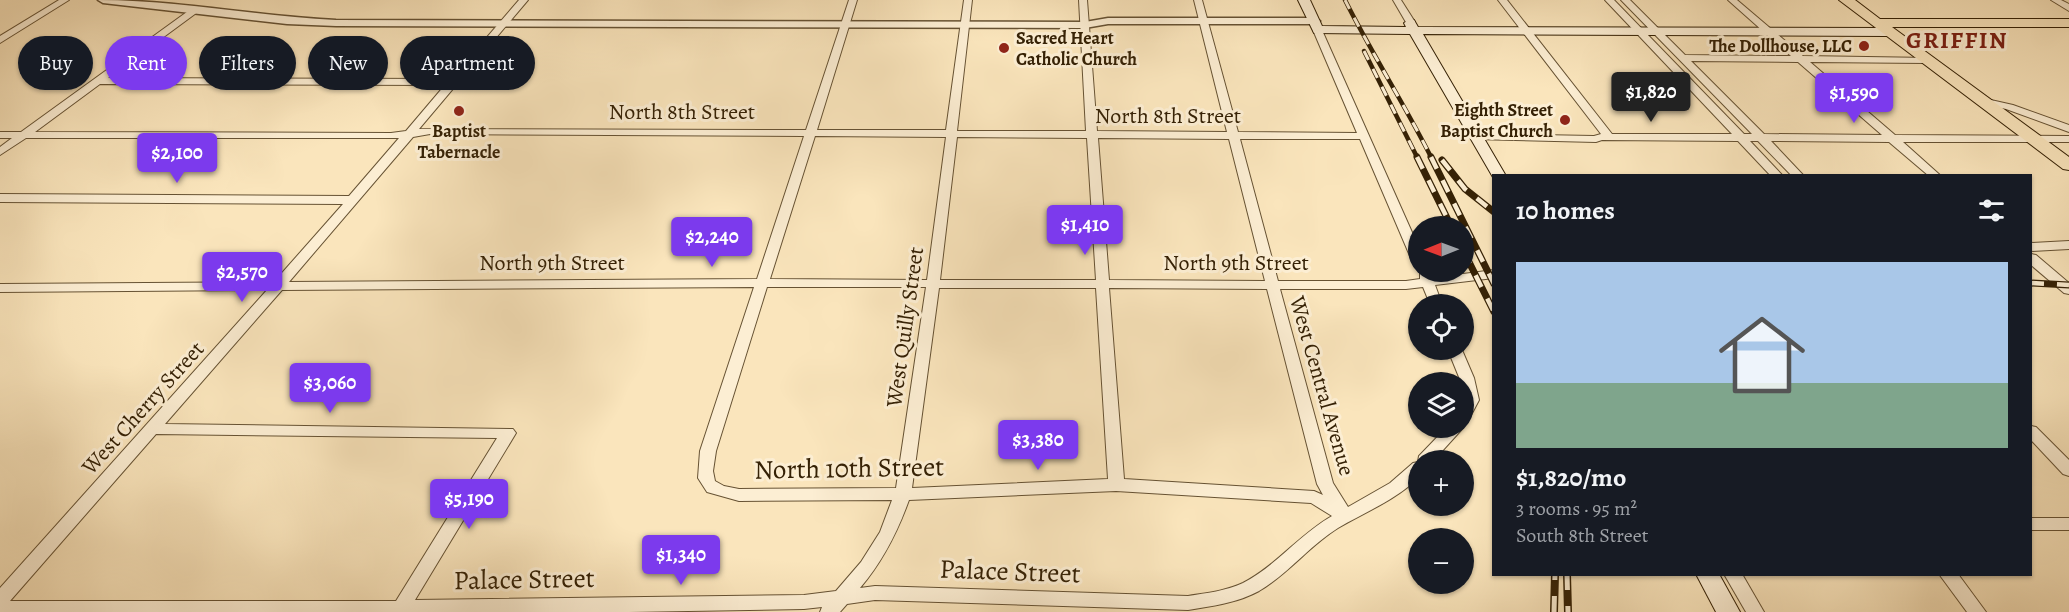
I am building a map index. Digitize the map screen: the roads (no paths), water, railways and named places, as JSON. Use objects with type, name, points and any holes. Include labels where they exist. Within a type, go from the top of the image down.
[{"type":"main road","points":[[1304,0],[1316,26],[1883,27],[2069,23]]},
{"type":"main road","points":[[1846,0],[2069,165]]},
{"type":"main road","points":[[1412,26],[1498,174]]},
{"type":"main road","points":[[1883,27],[2069,32]]},
{"type":"main road","points":[[1708,576],[1729,612]]},
{"type":"main road","points":[[1722,576],[1729,612]]},
{"type":"street","points":[[0,40],[65,0]]},
{"type":"street","points":[[103,0],[287,21],[504,24],[1085,25],[1108,30],[1204,25],[1316,26],[1408,238]]},
{"type":"street","name":"West Cherry Street","points":[[494,36],[524,0]]},
{"type":"street","points":[[761,283],[853,0]]},
{"type":"street","name":"West Quilly Street","points":[[829,612],[867,567],[888,534],[903,494],[933,284],[968,0]]},
{"type":"street","points":[[1083,0],[1116,485]]},
{"type":"street","name":"West Central Avenue","points":[[1198,0],[1325,484],[1345,515]]},
{"type":"street","points":[[1397,0],[1412,26]]},
{"type":"street","points":[[1502,0],[1604,137]]},
{"type":"street","points":[[1609,0],[1684,58],[1798,174]]},
{"type":"street","points":[[1625,0],[1642,26],[1776,174]]},
{"type":"street","points":[[1732,0],[1934,174]]},
{"type":"street","points":[[2055,0],[2069,8]]},
{"type":"street","points":[[0,152],[194,11]]},
{"type":"street","points":[[1684,58],[1927,60]]},
{"type":"street","points":[[97,81],[400,82]]},
{"type":"street","name":"West Cherry Street","points":[[0,600],[354,200],[447,90]]},
{"type":"street","points":[[1982,101],[2009,106],[2069,129]]},
{"type":"street","name":"North 8th Street","points":[[0,135],[392,136],[430,131],[789,131],[811,134],[1364,136]]},
{"type":"street","points":[[1476,137],[2069,139]]},
{"type":"street","points":[[0,198],[354,200]]},
{"type":"street","points":[[2032,247],[2069,245]]},
{"type":"street","points":[[2032,259],[2069,290]]},
{"type":"street","name":"North 9th Street","points":[[1474,275],[1492,274]]},
{"type":"street","name":"North 9th Street","points":[[0,288],[280,284],[1406,285],[1413,282]]},
{"type":"street","name":"North 10th Street","points":[[761,283],[703,472],[710,487],[722,493],[739,495],[903,494],[1116,485],[1314,497],[1345,515]]},
{"type":"street","points":[[152,429],[508,433],[401,608]]},
{"type":"street","points":[[2032,432],[2069,470]]},
{"type":"street","points":[[1434,450],[1446,438]]},
{"type":"street","name":"Palace Street","points":[[0,608],[335,610],[804,602],[875,593],[1188,603],[1226,597],[1252,586],[1319,532],[1345,515],[1380,499],[1408,480]]},
{"type":"street","points":[[2032,524],[2069,524]]},
{"type":"street","points":[[1734,576],[1755,612]]},
{"type":"street","points":[[1950,576],[1977,612]]},
{"type":"railway","points":[[1345,0],[1432,159]]},
{"type":"railway","points":[[1364,51],[1417,157]]},
{"type":"railway","points":[[1417,157],[1446,216]]},
{"type":"railway","points":[[1432,159],[1492,280]]},
{"type":"railway","points":[[1442,160],[1465,189],[1492,210]]},
{"type":"railway","points":[[1474,272],[1492,308]]},
{"type":"railway","points":[[2032,283],[2069,285]]},
{"type":"railway","points":[[1554,612],[1555,576]]},
{"type":"railway","points":[[1567,576],[1568,612]]},
{"type":"place","name":"The Dollhouse, LLC","points":[[1864,46]]},
{"type":"place","name":"Sacred Heart Catholic Church","points":[[1004,48]]},
{"type":"place","name":"Baptist Tabernacle","points":[[459,111]]},
{"type":"place","name":"Eighth Street Baptist Church","points":[[1565,120]]},
{"type":"district","name":"GRIFFIN","points":[[1957,40]]}]
